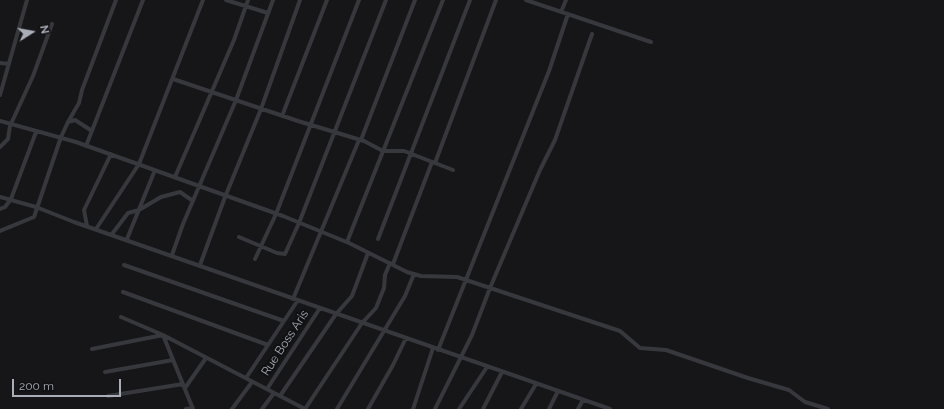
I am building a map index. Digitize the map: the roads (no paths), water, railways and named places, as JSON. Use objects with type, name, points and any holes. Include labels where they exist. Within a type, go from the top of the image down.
[{"type":"street","points":[[0,95],[27,0]]},
{"type":"street","points":[[0,231],[34,217],[36,207],[61,137],[79,103],[82,90],[116,0]]},
{"type":"street","points":[[86,146],[143,0]]},
{"type":"street","points":[[96,229],[139,164],[203,0]]},
{"type":"street","points":[[226,0],[268,13]]},
{"type":"street","points":[[175,177],[234,40],[248,0]]},
{"type":"street","points":[[172,255],[183,224],[200,188],[236,100],[273,0]]},
{"type":"street","points":[[200,265],[225,196],[261,109],[300,0]]},
{"type":"street","points":[[282,116],[327,0]]},
{"type":"street","points":[[254,259],[276,214],[309,125],[359,0]]},
{"type":"street","points":[[240,237],[277,253],[285,254],[299,223],[386,0]]},
{"type":"street","points":[[246,378],[284,321],[296,300],[415,0]]},
{"type":"street","points":[[346,242],[443,0]]},
{"type":"street","points":[[378,239],[470,0]]},
{"type":"street","points":[[122,317],[163,335],[268,389],[298,407],[305,409],[362,323],[376,308],[384,288],[384,275],[391,263],[434,162],[496,0]]},
{"type":"street","points":[[526,0],[539,2],[561,12],[652,42]]},
{"type":"street","points":[[561,12],[566,0]]},
{"type":"street","points":[[438,350],[549,71],[568,14]]},
{"type":"street","points":[[0,147],[8,139],[10,126],[33,76],[52,24]]},
{"type":"street","points":[[435,409],[472,335],[490,288],[540,170],[555,140],[592,34]]},
{"type":"street","points":[[0,63],[9,64]]},
{"type":"street","points":[[173,79],[309,125],[360,140],[383,151],[404,151],[453,170]]},
{"type":"street","points":[[68,122],[75,120],[92,131]]},
{"type":"street","points":[[0,121],[10,126],[61,137],[276,214],[346,242],[414,274],[426,277],[458,277],[620,331],[640,348],[666,350],[748,378],[789,390],[805,402],[828,409]]},
{"type":"street","points":[[0,209],[5,207],[11,199],[36,132]]},
{"type":"street","points":[[86,226],[84,210],[111,154]]},
{"type":"street","points":[[127,239],[155,170]]},
{"type":"street","points":[[112,234],[128,213],[139,210],[161,197],[180,192],[193,201]]},
{"type":"street","points":[[0,197],[36,207],[86,226],[127,239],[607,409]]},
{"type":"street","points":[[280,396],[336,314],[352,296],[368,253]]},
{"type":"street","points":[[124,265],[284,321]]},
{"type":"street","points":[[337,409],[405,296],[414,274]]},
{"type":"street","points":[[122,292],[268,345]]},
{"type":"street","name":"Rue Boss Aris","points":[[268,389],[320,308]]},
{"type":"street","points":[[92,349],[163,335]]},
{"type":"street","points":[[163,335],[193,409],[186,409]]},
{"type":"street","points":[[368,409],[393,365],[406,338]]},
{"type":"street","points":[[413,409],[433,348]]},
{"type":"street","points":[[108,396],[184,386],[206,358]]},
{"type":"street","points":[[105,372],[173,360]]},
{"type":"street","points":[[460,409],[487,367]]},
{"type":"street","points":[[483,409],[502,372]]},
{"type":"street","points":[[232,409],[252,382]]},
{"type":"street","points":[[521,409],[536,384]]},
{"type":"street","points":[[548,409],[558,391]]},
{"type":"street","points":[[262,409],[274,393]]},
{"type":"street","points":[[578,409],[584,400]]}]
